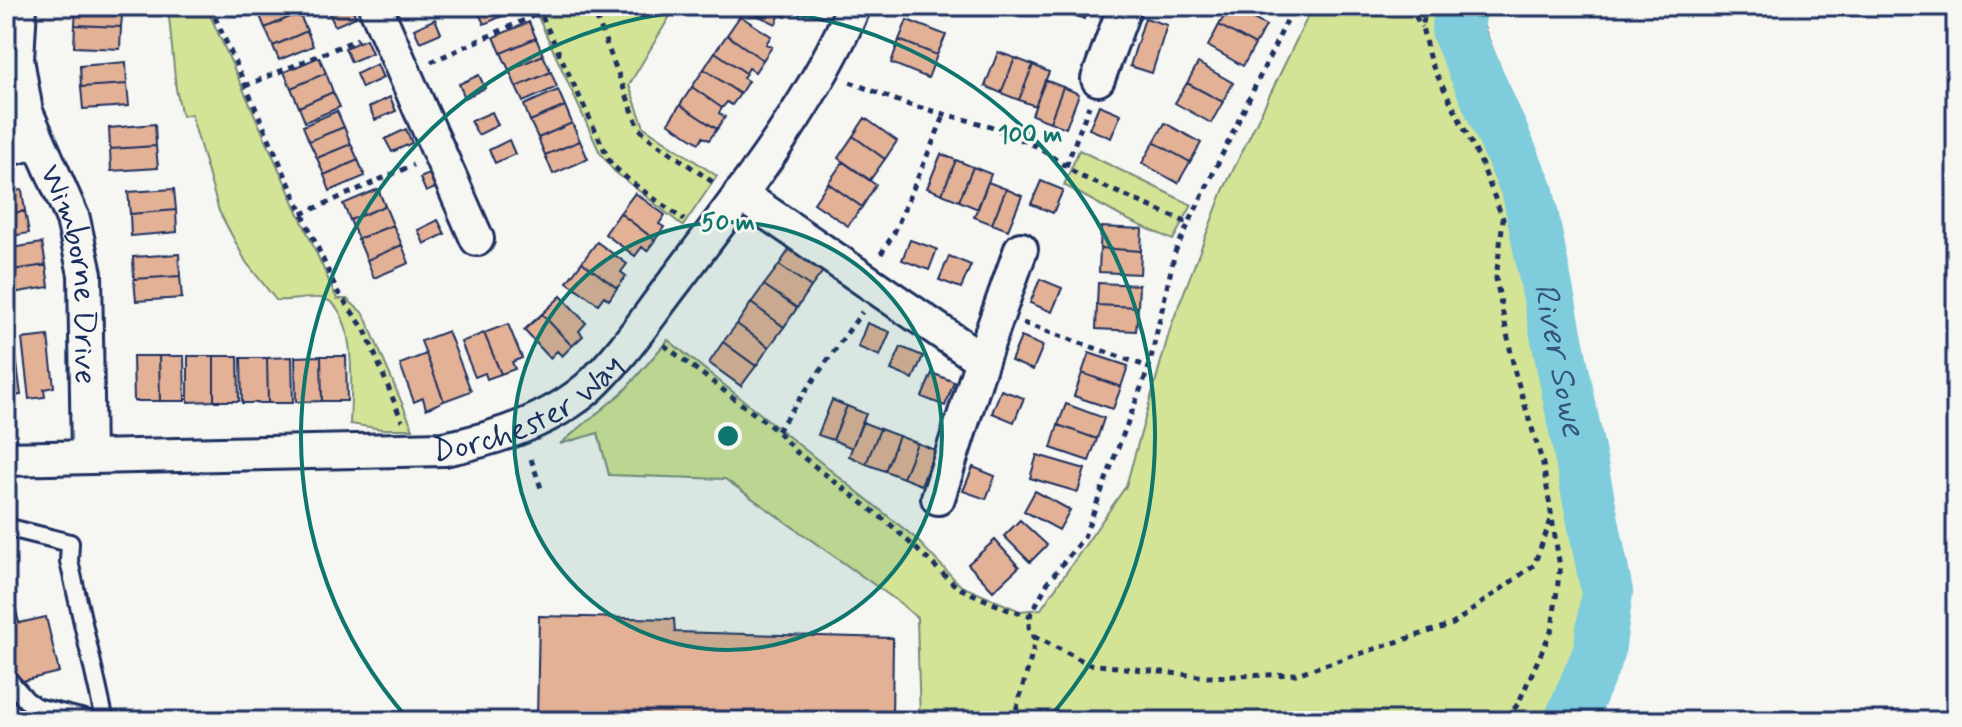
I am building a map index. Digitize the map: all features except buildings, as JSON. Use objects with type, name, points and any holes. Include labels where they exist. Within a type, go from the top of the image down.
[{"type":"street","name":"Wimborne Drive","points":[[20,6],[17,59],[26,112],[73,219],[85,274],[88,456]]},
{"type":"street","name":"Dorchester Way","points":[[6,459],[444,449],[518,430],[552,412],[587,389],[612,363],[740,194],[823,69],[854,6]]},
{"type":"street","points":[[1098,79],[1125,6]]},
{"type":"street","points":[[380,17],[477,239]]},
{"type":"street","points":[[6,150],[38,141]]},
{"type":"street","points":[[740,194],[982,360]]},
{"type":"street","points":[[938,498],[1021,249]]},
{"type":"lane","points":[[6,527],[70,543],[69,561],[105,721]]},
{"type":"lane","points":[[6,677],[36,707],[93,721]]},
{"type":"path","points":[[210,6],[337,291],[365,330],[403,422],[406,449]]},
{"type":"path","points":[[537,6],[611,164],[708,237]]},
{"type":"path","points":[[592,6],[639,128],[720,188],[740,194]]},
{"type":"path","points":[[1013,721],[1033,651],[1030,616],[1048,582],[1084,537],[1149,367],[1175,252],[1288,24],[1294,6]]},
{"type":"path","points":[[1409,6],[1422,27],[1430,61],[1480,160],[1503,219],[1496,279],[1515,373],[1543,464],[1560,567],[1552,629],[1518,704],[1504,721]]},
{"type":"path","points":[[1422,27],[1427,6]]},
{"type":"path","points":[[405,75],[540,13]]},
{"type":"path","points":[[245,86],[380,17]]},
{"type":"path","points":[[823,69],[906,104],[990,126],[1036,146],[1094,183],[1188,223]]},
{"type":"path","points":[[1066,166],[1098,79]]},
{"type":"path","points":[[777,431],[868,304],[875,265],[894,233],[945,114]]},
{"type":"path","points":[[302,214],[440,153]]},
{"type":"path","points":[[1014,320],[1149,367]]},
{"type":"path","points":[[639,328],[777,431],[795,451],[891,525],[957,587],[1030,616]]},
{"type":"path","points":[[531,459],[541,488]]},
{"type":"path","points":[[1034,636],[1089,664],[1207,677],[1296,674],[1453,624],[1534,565],[1552,517]]},
{"type":"green space","points":[[168,6],[206,6],[337,299],[347,299],[364,314],[413,429],[382,429],[350,424],[350,352],[341,315],[333,303],[320,298],[276,300],[246,262],[219,211],[191,114],[182,116],[176,89]]},
{"type":"green space","points":[[533,6],[676,6],[629,85],[644,127],[717,176],[683,226],[614,171],[600,153]]},
{"type":"green space","points":[[1313,6],[1479,6],[1478,12],[1526,131],[1624,580],[1620,639],[1587,721],[920,721],[917,618],[900,603],[725,479],[609,475],[598,433],[560,444],[624,391],[668,340],[914,537],[961,586],[1020,611],[1041,609],[1126,486],[1171,326],[1223,191]]},
{"type":"green space","points":[[1079,150],[1192,205],[1173,240],[1124,218],[1064,185]]},
{"type":"waterway","name":"River Sowe","points":[[1462,6],[1457,30],[1528,192],[1607,592],[1599,652],[1570,721]]}]
